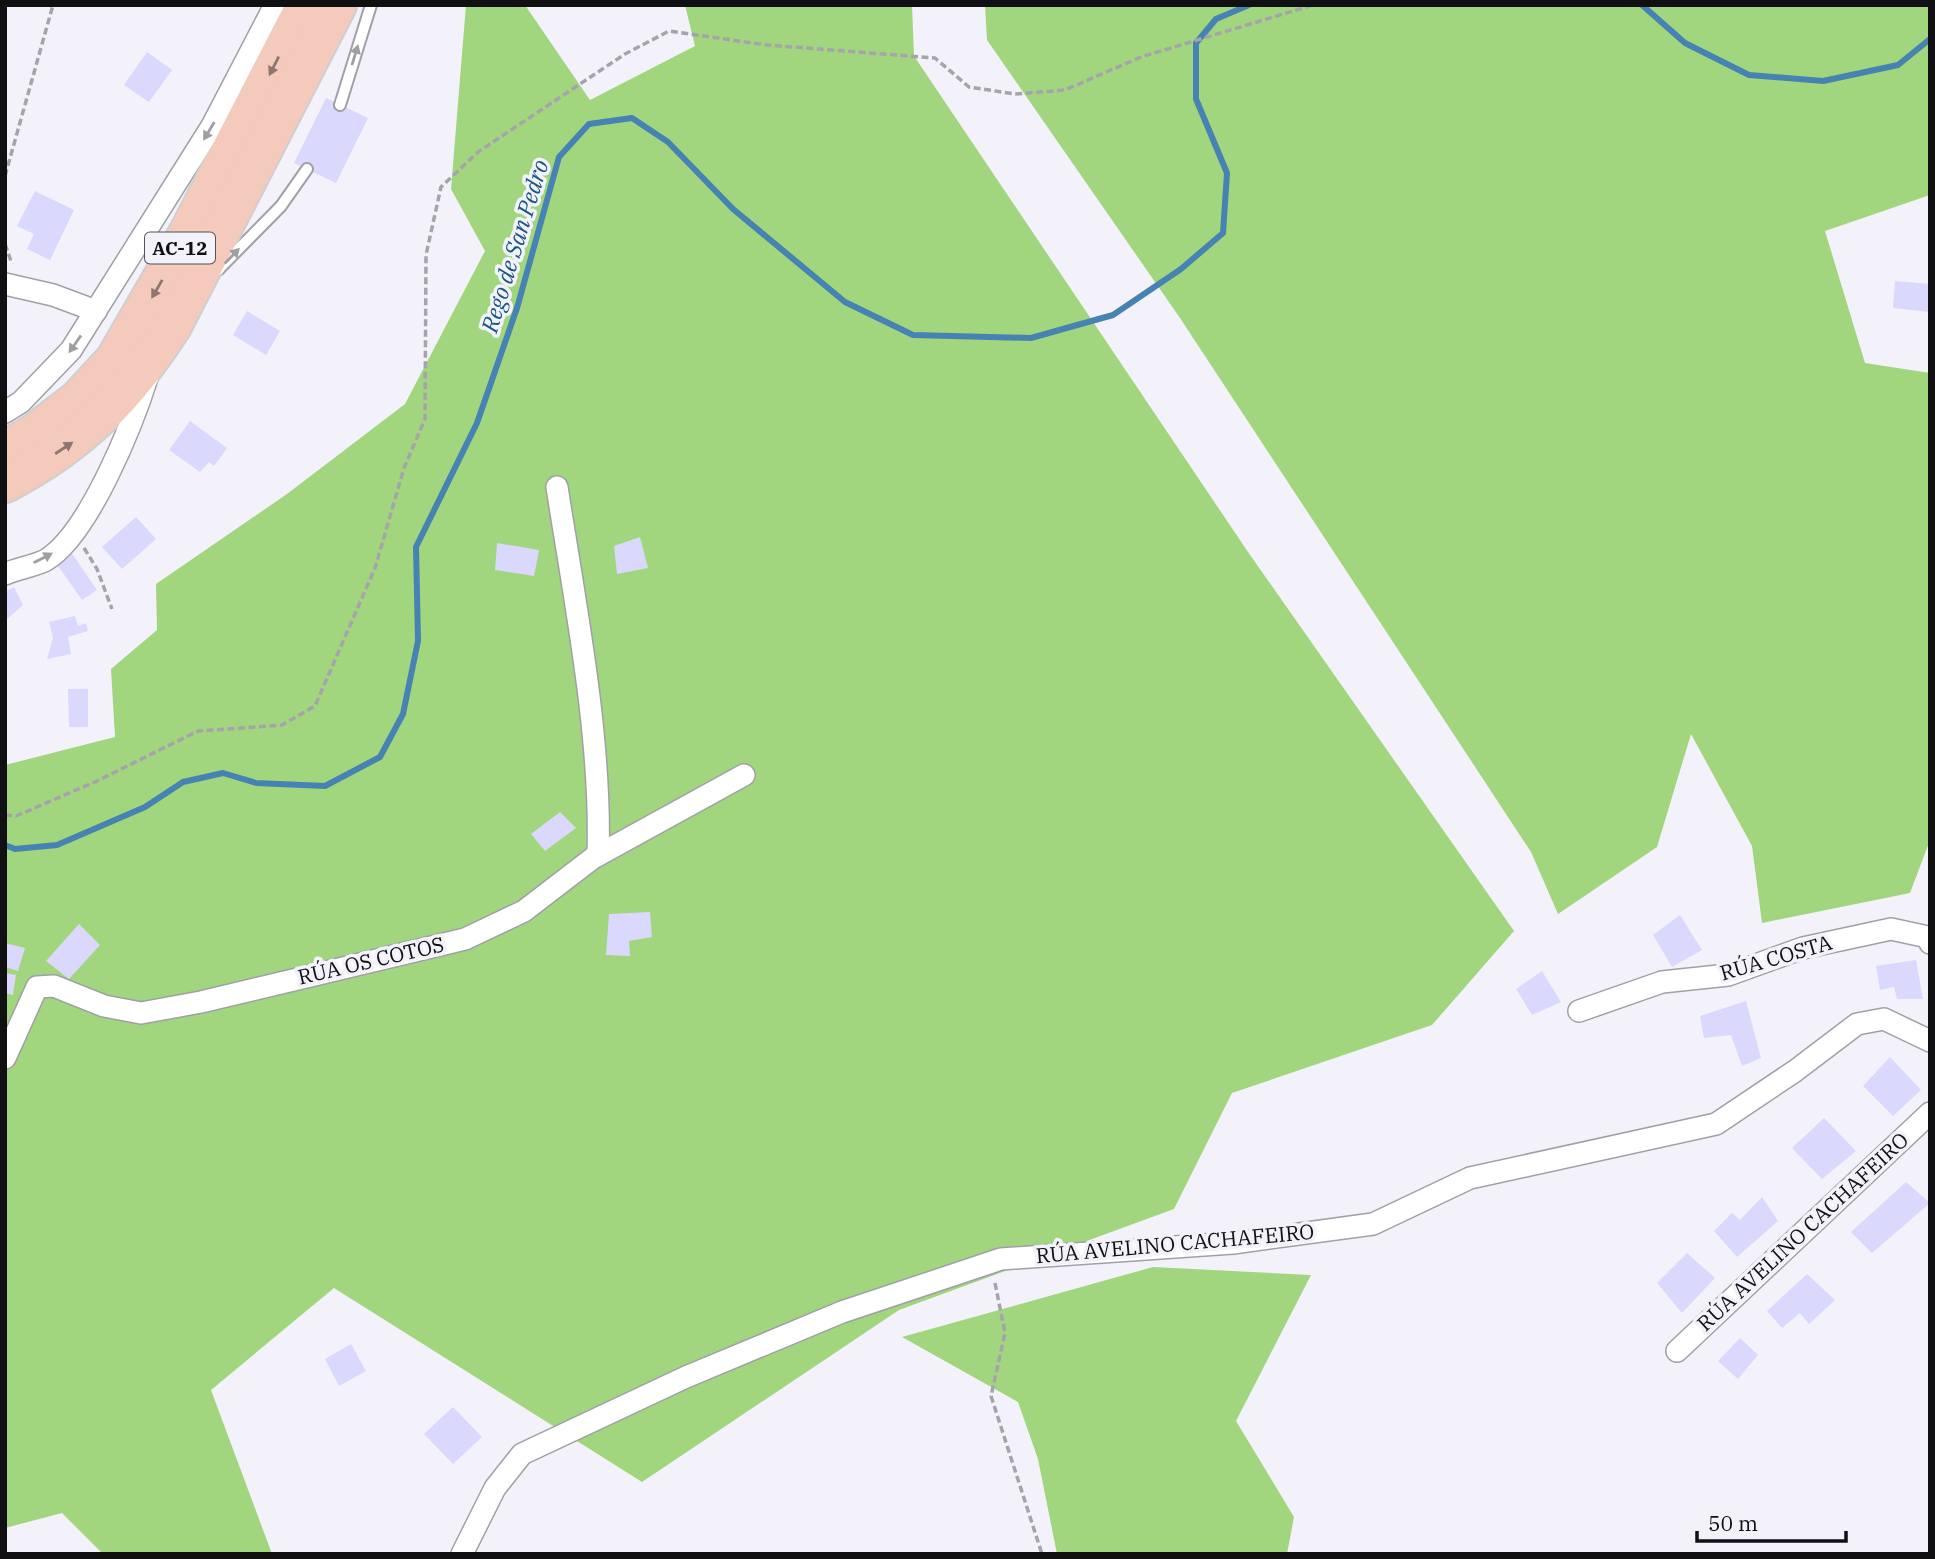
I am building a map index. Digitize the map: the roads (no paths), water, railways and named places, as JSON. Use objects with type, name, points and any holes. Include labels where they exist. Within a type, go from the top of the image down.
[{"type":"highway","name":"AC-12","points":[[5,450],[31,436],[78,400],[116,360],[189,232],[306,5]]},
{"type":"highway","name":"AC-12","points":[[5,483],[70,444],[134,383],[183,303],[338,5]]},
{"type":"street","points":[[5,412],[21,402],[71,350],[212,126],[275,5]]},
{"type":"street","points":[[5,284],[53,295],[96,311]]},
{"type":"street","points":[[5,574],[46,560],[75,533],[133,418],[154,354]]},
{"type":"street","points":[[557,487],[588,704],[599,823],[598,855]]},
{"type":"street","name":"RÚA OS COTOS","points":[[5,1058],[37,987],[54,986],[104,1006],[141,1013],[201,1002],[465,939],[524,911],[598,855],[744,775]]},
{"type":"street","name":"RÚA COSTA","points":[[1579,1011],[1662,982],[1728,975],[1803,948],[1891,929],[1928,937],[1930,943]]},
{"type":"street","name":"RÚA AVELINO CACHAFEIRO","points":[[462,1554],[495,1488],[522,1454],[686,1377],[842,1312],[1001,1259],[1233,1242],[1373,1224],[1470,1178],[1716,1125],[1795,1071],[1857,1024],[1884,1019],[1930,1041]]},
{"type":"street","name":"RÚA AVELINO CACHAFEIRO","points":[[1677,1351],[1930,1113]]},
{"type":"lane","points":[[340,105],[371,5]]},
{"type":"lane","points":[[183,303],[281,206],[307,169]]},
{"type":"waterway","name":"Rego de San Pedro","points":[[5,845],[15,849],[57,845],[145,807],[183,782],[223,773],[256,783],[325,786],[380,757],[403,714],[418,641],[416,547],[477,423],[517,308],[559,157],[589,124],[632,118],[668,142],[733,209],[845,302],[913,335],[1031,338],[1113,315],[1181,269],[1223,233],[1227,173],[1196,99],[1196,43],[1216,19],[1249,5]]},
{"type":"waterway","name":"Rego de San Pedro","points":[[1642,5],[1685,43],[1749,75],[1823,81],[1898,65],[1930,39]]}]
